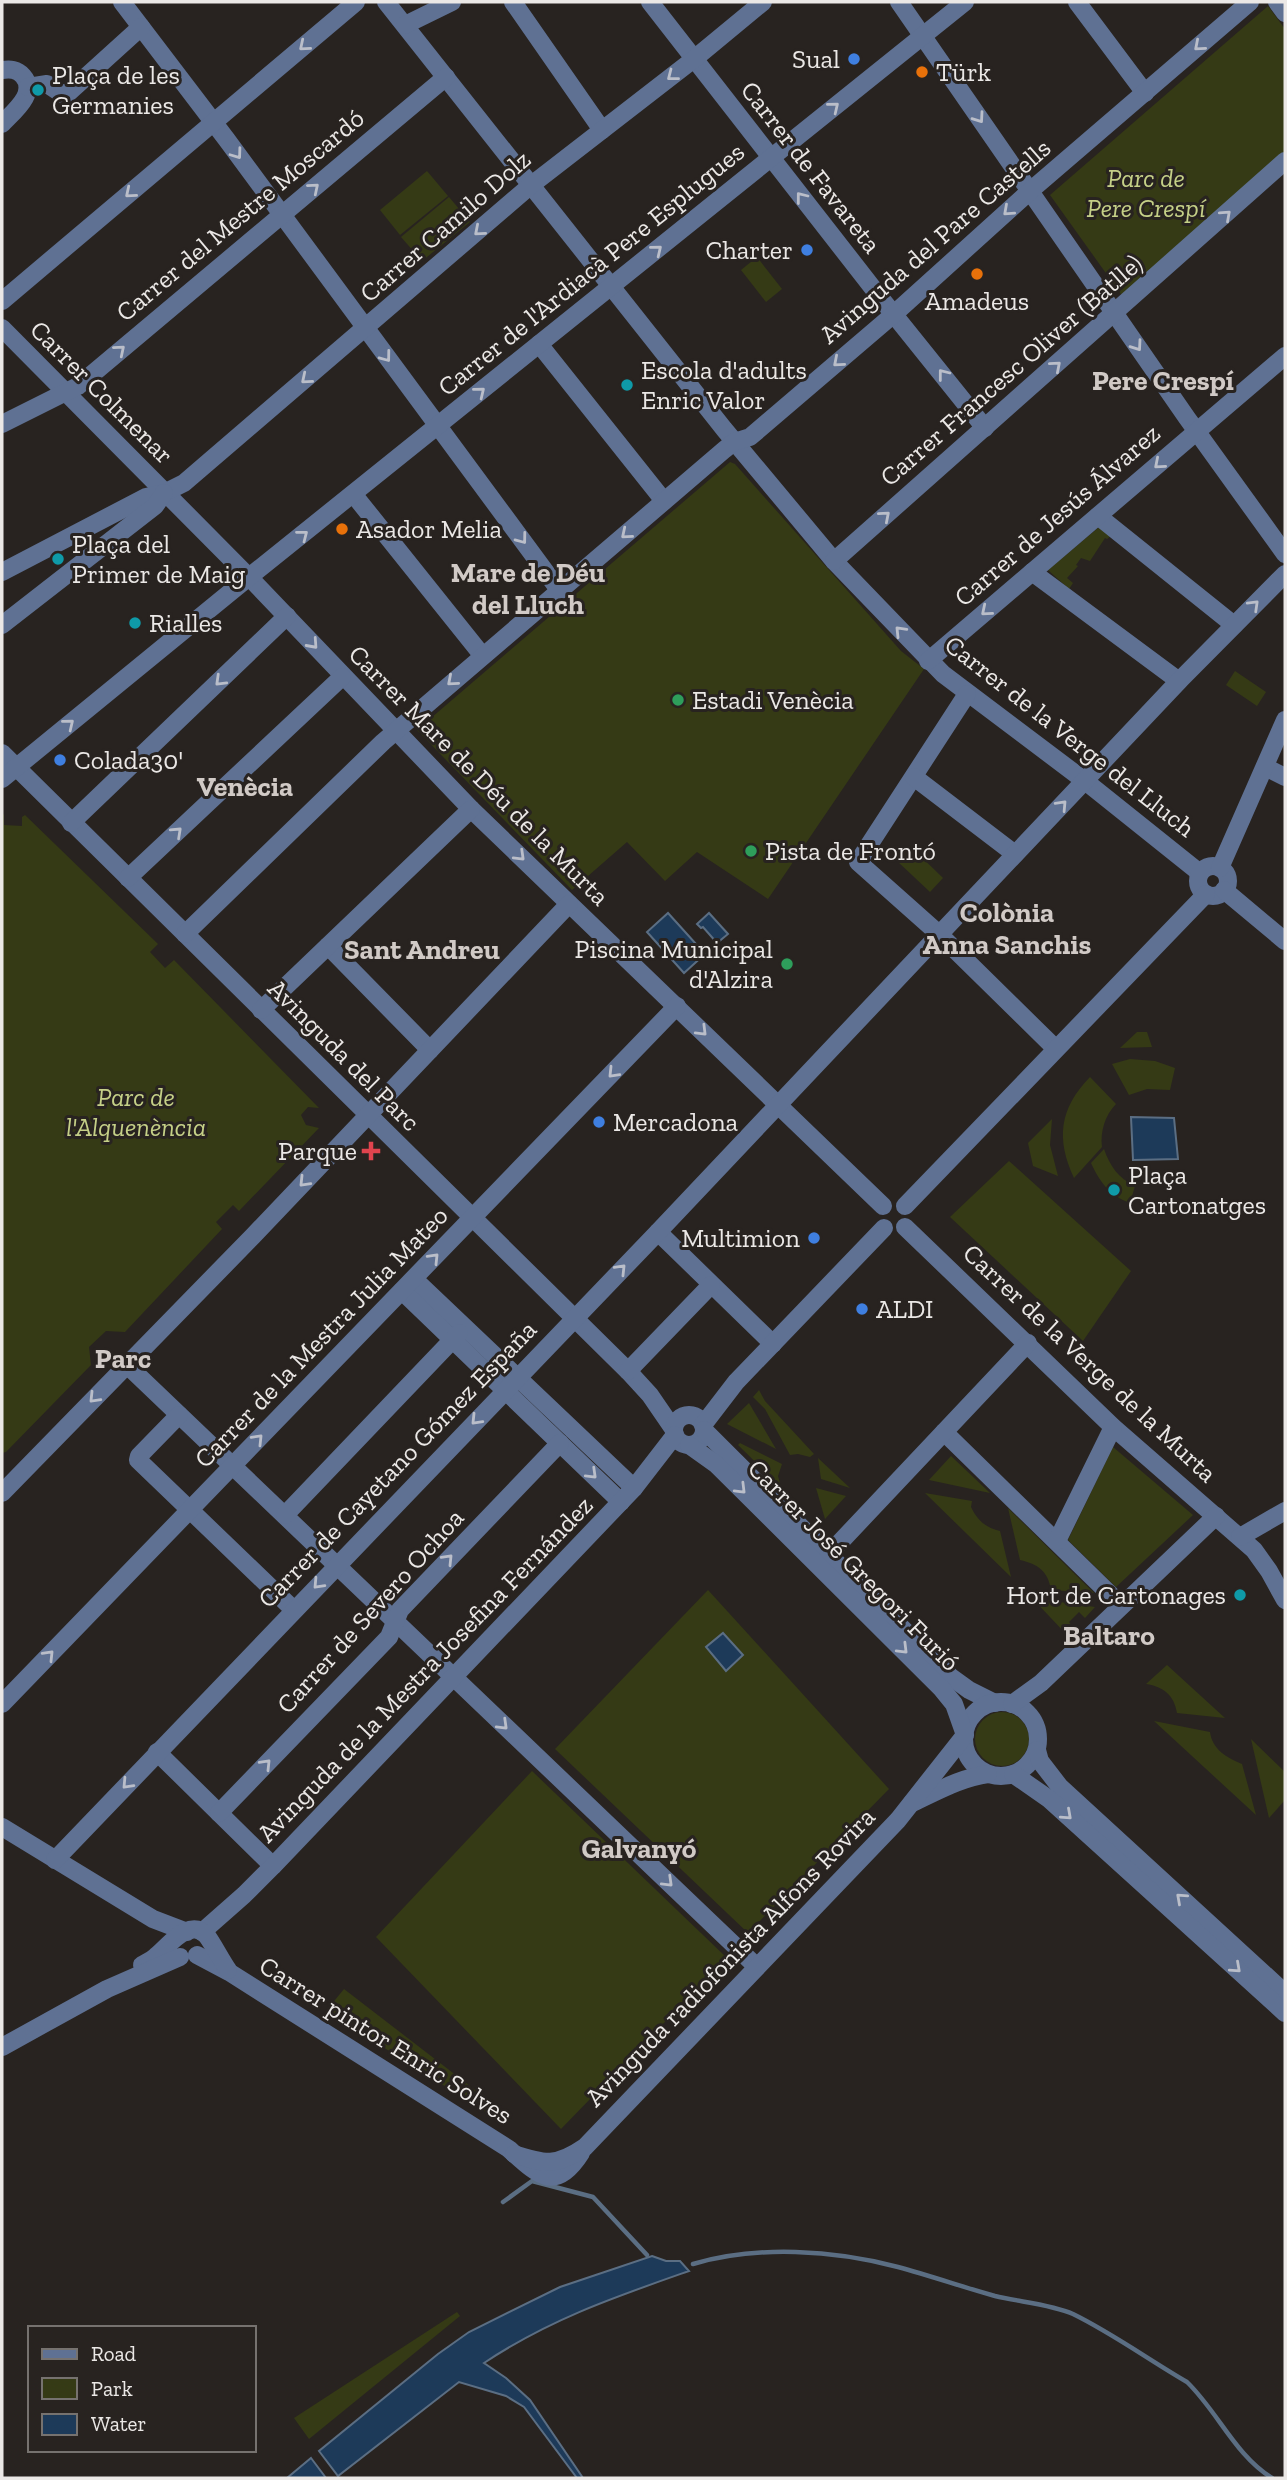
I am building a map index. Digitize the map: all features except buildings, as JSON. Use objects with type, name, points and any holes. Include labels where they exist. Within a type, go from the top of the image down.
[{"type":"street","points":[[122,2],[214,122],[559,590]]},
{"type":"street","points":[[2,301],[356,2]]},
{"type":"street","name":"Carrer de la Verge del Lluch","points":[[386,2],[734,442],[834,561],[928,661],[1200,873]]},
{"type":"street","points":[[405,25],[453,2]]},
{"type":"street","points":[[513,2],[602,130]]},
{"type":"street","name":"Carrer de Favareta","points":[[650,2],[770,158],[985,428]]},
{"type":"street","name":"Carrer Camilo Dolz","points":[[164,493],[184,483],[530,186],[763,2]]},
{"type":"street","points":[[899,2],[1196,431],[1285,554]]},
{"type":"street","name":"Carrer de l'Ardiacà Pere Esplugues","points":[[2,779],[249,577],[965,2]]},
{"type":"street","points":[[1077,2],[1145,93]]},
{"type":"street","name":"Avinguda del Pare Castells","points":[[185,934],[395,731],[734,442],[750,437],[1250,2]]},
{"type":"street","points":[[1277,2],[1285,13]]},
{"type":"street","points":[[27,87],[47,84],[62,94],[67,94],[141,27]]},
{"type":"street","points":[[2,70],[17,71],[25,79],[27,87],[24,100],[2,124]]},
{"type":"street","name":"Carrer del Mestre Moscardó","points":[[2,424],[78,386],[446,77]]},
{"type":"street","name":"Carrer Francesc Oliver (Batlle)","points":[[834,561],[1285,161]]},
{"type":"street","name":"Carrer Colmenar","points":[[2,328],[164,493]]},
{"type":"street","points":[[539,344],[664,501]]},
{"type":"street","name":"Carrer de Jesús Álvarez","points":[[928,661],[1285,356]]},
{"type":"street","points":[[2,572],[146,497],[164,493]]},
{"type":"street","points":[[2,625],[155,506],[164,493]]},
{"type":"street","name":"Carrer Mare de Déu de la Murta","points":[[164,493],[287,616],[342,677],[471,809],[883,1206]]},
{"type":"street","points":[[354,495],[482,655]]},
{"type":"street","points":[[1098,516],[1234,625]]},
{"type":"street","points":[[38,553],[54,566],[57,582]]},
{"type":"street","points":[[1031,572],[1179,681]]},
{"type":"street","name":"Carrer de Cayetano Gómez España","points":[[55,1860],[657,1232],[1179,681],[1285,574]]},
{"type":"street","points":[[71,823],[287,616]]},
{"type":"street","points":[[128,878],[342,677]]},
{"type":"street","points":[[967,694],[858,862],[939,934],[1055,1048]]},
{"type":"street","points":[[1220,868],[1285,720]]},
{"type":"street","name":"Avinguda del Parc","points":[[2,753],[628,1371],[650,1395],[681,1439]]},
{"type":"street","points":[[1265,767],[1285,778]]},
{"type":"street","points":[[914,777],[1015,854]]},
{"type":"street","points":[[261,1010],[471,809]]},
{"type":"street","points":[[1207,867],[1220,868],[1227,880],[1224,890],[1216,895],[1206,894],[1199,887],[1200,873],[1207,867]]},
{"type":"street","points":[[1224,890],[1281,935]]},
{"type":"street","points":[[905,1206],[1206,894]]},
{"type":"street","points":[[2,1493],[569,904]]},
{"type":"street","points":[[328,946],[430,1050]]},
{"type":"street","name":"Carrer de la Mestra Julia Mateo","points":[[2,1704],[677,1006]]},
{"type":"street","points":[[894,1202],[905,1206],[909,1217],[905,1227],[894,1232],[884,1227],[879,1217],[883,1206],[894,1202]]},
{"type":"street","points":[[697,1422],[679,1419],[681,1439],[698,1442],[697,1422],[884,1227]]},
{"type":"street","name":"Carrer de la Verge de la Murta","points":[[905,1227],[1113,1427],[1240,1538],[1263,1561],[1285,1600]]},
{"type":"street","points":[[657,1232],[773,1344]]},
{"type":"street","points":[[408,1285],[511,1383],[639,1483]]},
{"type":"street","points":[[628,1371],[711,1285]]},
{"type":"street","points":[[285,1515],[459,1334]]},
{"type":"street","points":[[828,1555],[1028,1343]]},
{"type":"street","points":[[127,1364],[757,1967]]},
{"type":"street","points":[[511,1383],[560,1443],[621,1502]]},
{"type":"street","name":"Avinguda del Parc","points":[[650,1395],[697,1422]]},
{"type":"street","points":[[180,1415],[138,1460],[294,1609]]},
{"type":"street","name":"Carrer José Gregori Furió","points":[[697,1422],[951,1677],[969,1690],[1004,1703]]},
{"type":"street","points":[[1057,1541],[1113,1427]]},
{"type":"street","points":[[944,1432],[1121,1605]]},
{"type":"street","name":"Carrer José Gregori Furió","points":[[681,1439],[717,1465],[941,1688],[954,1704],[965,1735]]},
{"type":"street","name":"Avinguda de la Mestra Josefina Fernández","points":[[112,1986],[191,1943],[244,1895],[681,1439]]},
{"type":"street","name":"Carrer de Severo Ochoa","points":[[219,1814],[390,1637],[400,1609],[560,1443]]},
{"type":"street","points":[[1240,1538],[1285,1511]]},
{"type":"street","points":[[1037,1750],[1028,1765],[1013,1774],[988,1774],[970,1759],[965,1747],[968,1724],[974,1714],[984,1707],[1004,1703],[1041,1683],[1216,1516]]},
{"type":"street","points":[[1031,1718],[1041,1683]]},
{"type":"street","points":[[1004,1703],[1023,1709],[1031,1718],[1038,1734],[1037,1750],[1041,1761],[1060,1787],[1285,1993]]},
{"type":"street","name":"Avinguda radiofonista Alfons Rovira","points":[[579,2151],[912,1803],[965,1735]]},
{"type":"street","points":[[157,1752],[273,1866]]},
{"type":"street","name":"Avinguda radiofonista Alfons Rovira","points":[[912,1803],[950,1784],[988,1774]]},
{"type":"street","points":[[1013,1774],[1049,1799],[1285,2013]]},
{"type":"street","points":[[2,1827],[191,1943]]},
{"type":"street","points":[[2,2047],[112,1986],[124,1971],[152,1947],[154,1920]]},
{"type":"street","name":"Carrer pintor Enric Solves","points":[[191,1943],[229,1972],[537,2171],[552,2178],[564,2175],[579,2151]]},
{"type":"street","name":"Carrer pintor Enric Solves","points":[[514,2154],[542,2163],[579,2151]]},
{"type":"green space","name":"Parc de Pere Crespí","points":[[1268,6],[1285,29],[1285,152],[1123,297],[1050,195]]},
{"type":"green space","points":[[427,171],[448,196],[400,235],[380,210]]},
{"type":"green space","points":[[449,197],[470,222],[422,261],[401,237]]},
{"type":"green space","points":[[757,257],[782,289],[766,302],[741,270]]},
{"type":"green space","name":"Estadi Venècia","points":[[730,462],[735,464],[901,651],[924,669],[768,899],[697,852],[665,881],[627,842],[572,890],[417,730]]},
{"type":"green space","points":[[1098,528],[1104,528],[1113,534],[1105,538],[1090,561],[1081,558],[1076,565],[1078,566],[1067,578],[1073,583],[1069,589],[1048,570]]},
{"type":"green space","points":[[1235,671],[1266,692],[1257,706],[1226,685]]},
{"type":"green space","name":"Parc de l'Alquenència","points":[[4,814],[4,825],[22,826],[22,817],[25,815],[158,944],[150,952],[165,968],[174,960],[319,1108],[308,1107],[301,1115],[306,1125],[319,1128],[239,1211],[233,1205],[216,1222],[222,1229],[125,1332],[106,1331],[89,1347],[91,1365],[6,1452],[2,1453],[2,816]]},
{"type":"green space","points":[[910,846],[943,878],[930,892],[896,860]]},
{"type":"green space","points":[[1137,1032],[1147,1032],[1152,1047],[1120,1048]]},
{"type":"green space","points":[[1130,1059],[1155,1061],[1175,1068],[1170,1090],[1147,1089],[1129,1095],[1112,1064]]},
{"type":"green space","points":[[1090,1077],[1116,1104],[1104,1124],[1102,1147],[1074,1178],[1065,1150],[1064,1125],[1072,1101]]},
{"type":"green space","points":[[1052,1119],[1050,1145],[1058,1176],[1033,1166],[1028,1143]]},
{"type":"green space","points":[[1104,1149],[1115,1171],[1135,1186],[1130,1203],[1111,1192],[1094,1170],[1091,1163]]},
{"type":"green space","points":[[1009,1161],[1131,1271],[1083,1341],[950,1217]]},
{"type":"green space","points":[[759,1390],[765,1401],[814,1454],[810,1457],[790,1455],[765,1409],[753,1397]]},
{"type":"green space","points":[[749,1403],[776,1449],[727,1424]]},
{"type":"green space","points":[[740,1443],[782,1464],[778,1476],[781,1487],[738,1445]]},
{"type":"green space","points":[[1113,1447],[1193,1515],[1116,1587],[1068,1540]]},
{"type":"green space","points":[[951,1456],[990,1493],[929,1480]]},
{"type":"green space","points":[[818,1458],[850,1488],[821,1479]]},
{"type":"green space","points":[[816,1488],[846,1496],[825,1519]]},
{"type":"green space","points":[[925,1493],[972,1501],[971,1507],[979,1520],[1000,1531],[1011,1577]]},
{"type":"green space","points":[[1008,1508],[1094,1593],[1051,1590],[1041,1569],[1020,1560]]},
{"type":"green space","points":[[708,1590],[889,1789],[748,1933],[555,1749]]},
{"type":"green space","points":[[1032,1598],[1095,1607],[1085,1618],[1079,1612],[1069,1622],[1074,1628],[1067,1635]]},
{"type":"green space","points":[[1167,1665],[1225,1718],[1177,1713],[1167,1693],[1146,1684]]},
{"type":"green space","points":[[1002,1712],[1021,1720],[1029,1739],[1021,1758],[1002,1766],[983,1758],[975,1739],[983,1720]]},
{"type":"green space","points":[[1154,1721],[1210,1732],[1221,1752],[1242,1764],[1256,1815]]},
{"type":"green space","points":[[1251,1739],[1285,1772],[1285,1800],[1269,1818]]},
{"type":"green space","points":[[532,1771],[727,1958],[561,2129],[376,1937]]},
{"type":"green space","points":[[344,1989],[492,2103],[492,2116],[326,2011]]},
{"type":"green space","points":[[457,2312],[460,2316],[309,2439],[294,2418]]},
{"type":"water","points":[[668,913],[705,954],[684,973],[647,932]]},
{"type":"water","points":[[709,913],[728,934],[717,943],[697,924]]},
{"type":"water","points":[[1131,1117],[1174,1118],[1178,1159],[1133,1160]]},
{"type":"water","points":[[723,1633],[743,1655],[726,1671],[706,1647]]},
{"type":"water","points":[[652,2256],[666,2261],[680,2261],[689,2271],[558,2321],[484,2363],[506,2378],[530,2400],[583,2478],[577,2478],[524,2407],[506,2396],[459,2382],[338,2476],[319,2451],[469,2332],[560,2287]]},
{"type":"water","points":[[311,2458],[326,2478],[287,2478]]},
{"type":"waterway","points":[[503,2202],[532,2181],[593,2197],[647,2255]]},
{"type":"waterway","points":[[693,2264],[769,2252],[848,2257],[898,2267],[995,2296],[1045,2305],[1073,2314],[1187,2382],[1247,2458],[1272,2478]]},
{"type":"place","name":"Sual","points":[[854,59]]},
{"type":"place","name":"Türk","points":[[922,72]]},
{"type":"place","name":"Plaça de les Germanies","points":[[38,90]]},
{"type":"place","name":"Charter","points":[[807,250]]},
{"type":"place","name":"Amadeus","points":[[977,274]]},
{"type":"place","name":"Escola d'adults Enric Valor","points":[[627,385]]},
{"type":"place","name":"Asador Melia","points":[[342,529]]},
{"type":"place","name":"Plaça del Primer de Maig","points":[[58,559]]},
{"type":"place","name":"Rialles","points":[[135,623]]},
{"type":"place","name":"Estadi Venècia","points":[[678,700]]},
{"type":"place","name":"Colada30'","points":[[60,760]]},
{"type":"place","name":"Pista de Frontó","points":[[751,851]]},
{"type":"place","name":"Piscina Municipal d'Alzira","points":[[787,964]]},
{"type":"place","name":"Mercadona","points":[[599,1122]]},
{"type":"place","name":"Parque","points":[[371,1151]]},
{"type":"place","name":"Plaça Cartonatges","points":[[1114,1190]]},
{"type":"place","name":"Multimion","points":[[814,1238]]},
{"type":"place","name":"ALDI","points":[[862,1309]]},
{"type":"place","name":"Hort de Cartonages","points":[[1240,1595]]},
{"type":"district","name":"Pere Crespí","points":[[1163,380]]},
{"type":"district","name":"Mare de Déu del Lluch","points":[[528,588]]},
{"type":"district","name":"Venècia","points":[[245,786]]},
{"type":"district","name":"Colònia Anna Sanchis","points":[[1007,928]]},
{"type":"district","name":"Sant Andreu","points":[[422,949]]},
{"type":"district","name":"Parc","points":[[123,1358]]},
{"type":"district","name":"Baltaro","points":[[1109,1635]]},
{"type":"district","name":"Galvanyó","points":[[639,1848]]}]
